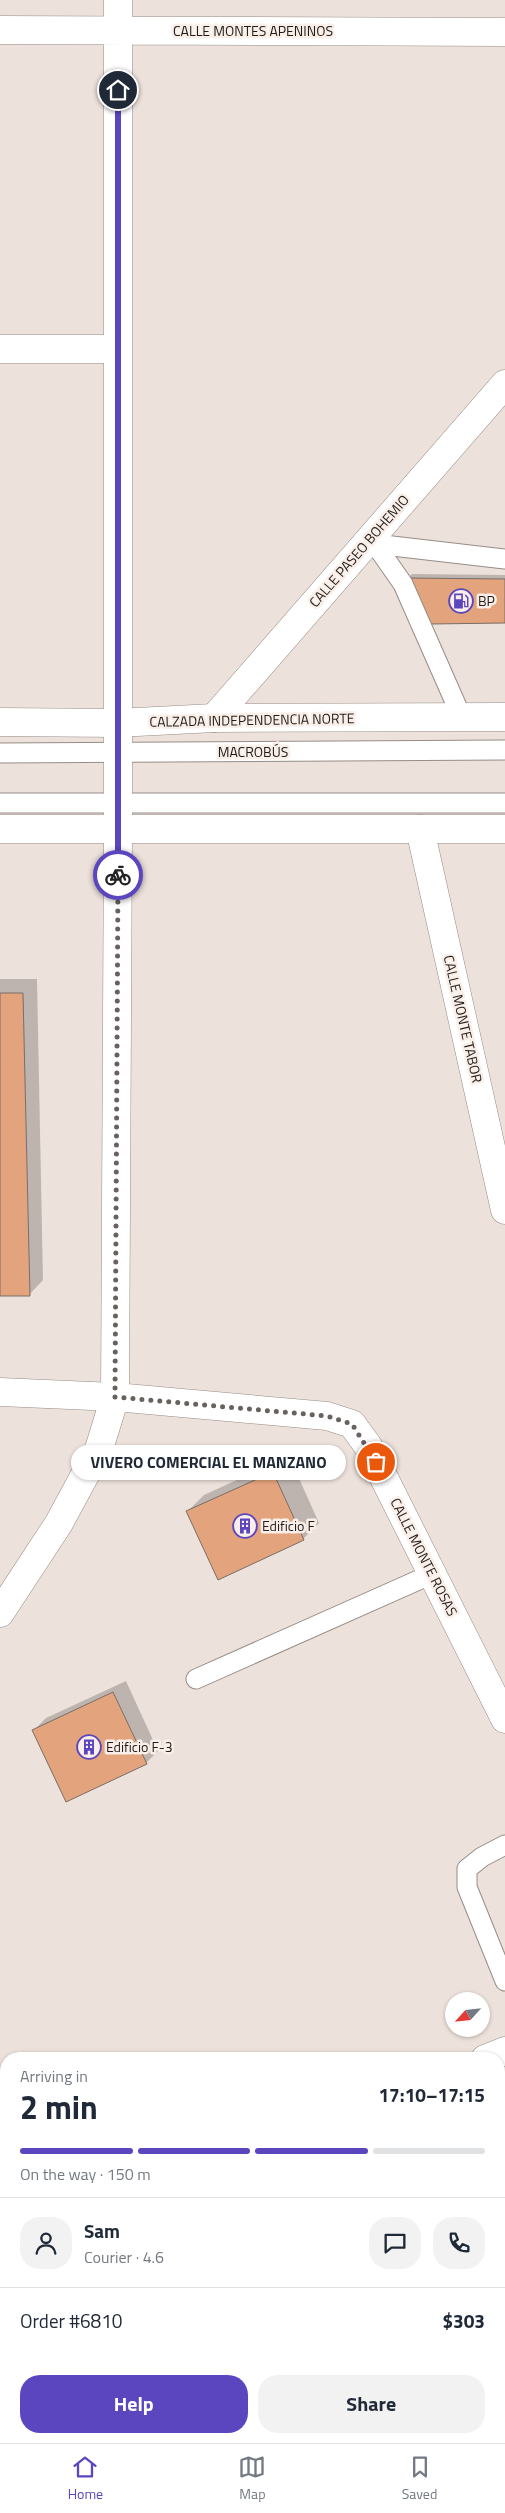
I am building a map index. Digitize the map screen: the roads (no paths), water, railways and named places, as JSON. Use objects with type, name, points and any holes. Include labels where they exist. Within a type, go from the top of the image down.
[{"type":"street","points":[[0,1613],[59,1523],[99,1449],[115,1397],[118,816],[118,0]]},
{"type":"street","name":"CALLE MONTES APENINOS","points":[[0,30],[505,32]]},
{"type":"street","points":[[0,350],[117,349]]},
{"type":"street","name":"CALLE PASEO BOHEMIO","points":[[214,718],[372,542],[505,384]]},
{"type":"street","name":"CALZADA INDEPENDENCIA NORTE","points":[[0,722],[117,723],[214,718],[505,718]]},
{"type":"street","points":[[0,829],[118,816],[420,829],[505,829]]},
{"type":"street","name":"CALLE MONTE TABOR","points":[[420,829],[497,1141],[505,1210]]},
{"type":"street","name":"CALLE MONTE ROSAS","points":[[0,1392],[115,1397],[327,1416],[352,1424],[368,1446],[505,1719]]},
{"type":"lane","points":[[372,542],[505,560]]},
{"type":"lane","points":[[372,542],[403,584],[462,718]]},
{"type":"lane","name":"MACROBÚS","points":[[0,753],[505,750]]},
{"type":"lane","points":[[0,803],[118,816],[505,803]]},
{"type":"lane","points":[[196,1679],[432,1574]]},
{"type":"lane","points":[[505,1845],[467,1869],[467,1887],[505,1981]]},
{"type":"place","name":"BP","points":[[461,601]]},
{"type":"place","name":"VIVERO COMERCIAL EL MANZANO","points":[[376,1462]]},
{"type":"place","name":"Edificio F","points":[[245,1526]]},
{"type":"place","name":"Edificio F-3","points":[[89,1747]]}]
